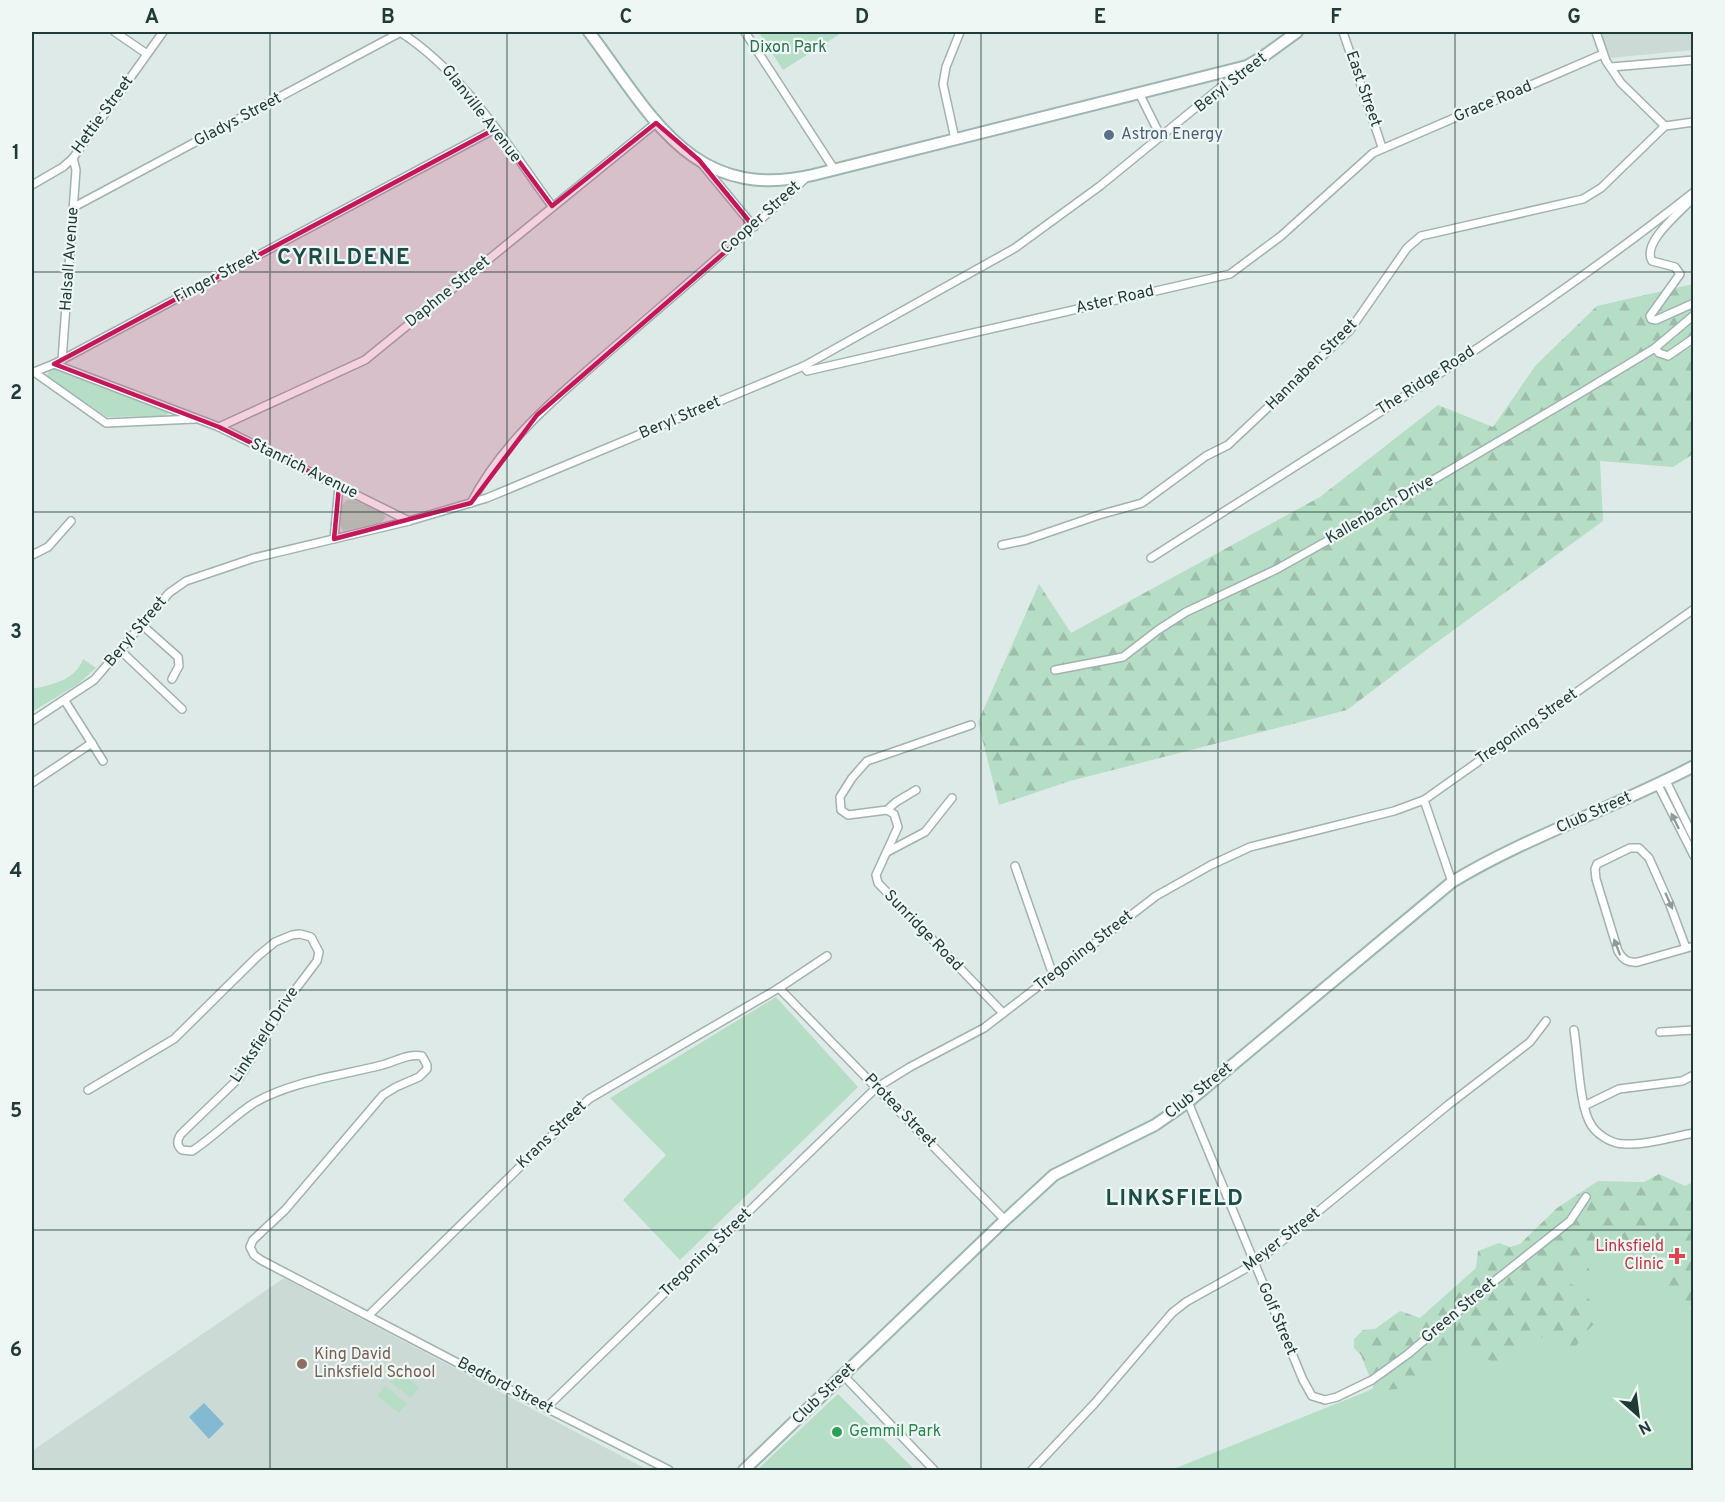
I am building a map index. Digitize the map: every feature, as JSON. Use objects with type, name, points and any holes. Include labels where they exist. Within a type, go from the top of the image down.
[{"type":"main road","points":[[590,32],[656,123],[673,141],[699,160],[719,170],[745,178],[772,180],[808,176]]},
{"type":"main road","name":"Beryl Street","points":[[1247,66],[1297,32]]},
{"type":"main road","name":"Cooper Street","points":[[808,176],[1247,66]]},
{"type":"main road","name":"Club Street","points":[[744,1470],[1054,1175],[1155,1125],[1188,1102],[1452,882],[1522,846],[1662,783],[1694,766]]},
{"type":"street","points":[[115,32],[147,54]]},
{"type":"street","name":"Hettie Street","points":[[32,184],[55,172],[73,158],[163,32]]},
{"type":"street","name":"Glanville Avenue","points":[[400,32],[417,42],[449,70],[552,206]]},
{"type":"street","name":"Gladys Street","points":[[74,207],[400,32]]},
{"type":"street","points":[[746,32],[834,170]]},
{"type":"street","points":[[955,139],[943,84],[946,66],[960,32]]},
{"type":"street","name":"East Street","points":[[1343,32],[1382,147]]},
{"type":"street","points":[[1596,32],[1611,67],[1628,90],[1665,126],[1694,122]]},
{"type":"street","name":"Grace Road","points":[[1382,147],[1604,54]]},
{"type":"street","points":[[1611,67],[1694,60]]},
{"type":"street","name":"Beryl Street","points":[[32,721],[94,680],[169,593],[197,576],[254,558],[409,521],[471,503],[805,368],[1015,248],[1100,186],[1247,66]]},
{"type":"street","points":[[1139,93],[1161,138]]},
{"type":"street","name":"Daphne Street","points":[[219,427],[365,360],[656,123]]},
{"type":"street","name":"Hannaben Street","points":[[1002,545],[1026,540],[1146,501],[1206,456],[1232,442],[1338,342],[1355,324],[1407,248],[1417,238],[1426,234],[1583,199],[1601,188],[1665,126]]},
{"type":"street","name":"Finger Street","points":[[33,371],[62,360],[495,129]]},
{"type":"street","name":"Aster Road","points":[[805,368],[1230,274],[1281,236],[1352,170],[1382,147]]},
{"type":"street","name":"Halsall Avenue","points":[[62,360],[74,207],[76,170],[73,158]]},
{"type":"street","points":[[699,160],[753,227]]},
{"type":"street","name":"Cooper Street","points":[[471,503],[504,453],[537,415],[753,227],[808,176]]},
{"type":"street","name":"The Ridge Road","points":[[1151,558],[1509,328],[1635,238],[1694,192]]},
{"type":"street","points":[[1694,197],[1650,247],[1649,257],[1652,261],[1675,267],[1680,274],[1650,316],[1653,321],[1694,303]]},
{"type":"street","name":"Kallenbach Drive","points":[[1054,670],[1123,657],[1186,612],[1278,569],[1351,528],[1655,348],[1694,315]]},
{"type":"street","points":[[1655,348],[1659,353],[1668,356],[1694,338]]},
{"type":"street","name":"Stanrich Avenue","points":[[54,364],[219,427],[409,521]]},
{"type":"street","name":"Stanrich Avenue","points":[[33,371],[106,423],[197,419]]},
{"type":"street","points":[[334,540],[339,486]]},
{"type":"street","points":[[32,555],[48,547],[71,521]]},
{"type":"street","name":"Tregoning Street","points":[[547,1407],[876,1088],[910,1067],[984,1028],[1156,896],[1242,850],[1394,811],[1424,800],[1694,609]]},
{"type":"street","points":[[142,625],[178,657],[179,666],[172,679]]},
{"type":"street","points":[[120,650],[182,709]]},
{"type":"street","points":[[65,701],[104,761]]},
{"type":"street","points":[[916,790],[887,810],[848,815],[841,810],[840,797],[852,778],[872,758],[971,725]]},
{"type":"street","points":[[32,783],[92,743]]},
{"type":"street","points":[[1662,783],[1694,838]]},
{"type":"street","points":[[1662,783],[1694,856]]},
{"type":"street","points":[[887,852],[925,831],[952,798]]},
{"type":"street","points":[[1424,800],[1452,882]]},
{"type":"street","name":"Sunridge Road","points":[[887,810],[894,814],[898,827],[876,875],[878,883],[1002,1013]]},
{"type":"street","points":[[1630,848],[1643,850],[1649,858],[1690,947],[1638,962],[1623,959],[1618,951],[1596,879],[1598,864],[1630,848]]},
{"type":"street","points":[[1015,866],[1053,975]]},
{"type":"street","name":"Linksfield Drive","points":[[88,1090],[174,1039],[275,942],[292,935],[300,934],[311,937],[319,952],[317,961],[286,1002],[239,1078],[178,1137],[180,1149],[187,1152],[195,1149],[248,1107],[282,1091],[414,1055],[427,1061],[427,1069],[419,1077],[383,1095],[285,1210],[253,1240],[250,1247]]},
{"type":"street","name":"Krans Street","points":[[369,1315],[582,1104],[779,988],[826,956]]},
{"type":"street","name":"Protea Street","points":[[779,988],[1005,1220]]},
{"type":"street","name":"Meyer Street","points":[[1032,1470],[1095,1403],[1172,1313],[1186,1302],[1254,1264],[1530,1042],[1546,1021]]},
{"type":"street","points":[[1574,1030],[1584,1106],[1593,1128],[1610,1141],[1629,1145],[1694,1134]]},
{"type":"street","points":[[1660,1032],[1694,1030]]},
{"type":"street","points":[[1584,1106],[1619,1089],[1682,1081],[1694,1075]]},
{"type":"street","name":"Golf Street","points":[[1188,1102],[1303,1380],[1310,1393],[1317,1398]]},
{"type":"street","name":"Green Street","points":[[1317,1398],[1325,1400],[1336,1397],[1372,1380],[1395,1364],[1570,1221],[1586,1197]]},
{"type":"street","name":"Bedford Street","points":[[250,1247],[258,1258],[475,1372],[669,1470]]},
{"type":"street","points":[[843,1375],[934,1470]]},
{"type":"highlighted area","points":[[656,123],[699,160],[754,227],[537,415],[471,503],[334,539],[339,486],[219,427],[54,364],[495,129],[552,206]]},
{"type":"shaded area","points":[[1601,32],[1693,32],[1693,50],[1610,58]]},
{"type":"shaded area","name":"King David Linksfield School","points":[[284,1278],[648,1470],[32,1470],[32,1451]]},
{"type":"green space","name":"Dixon Park","points":[[760,32],[843,32],[783,70]]},
{"type":"green space","points":[[1693,284],[1693,454],[1673,467],[1600,461],[1603,521],[1347,710],[1070,781],[999,805],[978,722],[1039,584],[1071,633],[1320,497],[1438,405],[1493,427],[1536,365],[1597,306]]},
{"type":"green space","points":[[54,369],[169,412],[166,416],[107,417],[47,376],[49,371]]},
{"type":"green space","points":[[352,499],[381,512],[386,517],[381,523],[343,531],[340,510],[347,500]]},
{"type":"green space","points":[[83,659],[96,668],[78,684],[32,712],[32,689],[69,677],[80,666]]},
{"type":"green space","points":[[776,997],[858,1087],[680,1260],[623,1200],[666,1155],[610,1098]]},
{"type":"green space","points":[[1659,1174],[1685,1186],[1693,1182],[1693,1310],[1670,1289],[1664,1278],[1668,1258],[1649,1256],[1633,1243],[1624,1240],[1611,1240],[1597,1245],[1588,1253],[1586,1262],[1592,1280],[1578,1280],[1575,1276],[1567,1282],[1579,1288],[1599,1310],[1598,1320],[1585,1333],[1572,1352],[1545,1338],[1535,1338],[1506,1363],[1492,1362],[1468,1346],[1427,1371],[1414,1384],[1409,1393],[1397,1389],[1375,1391],[1361,1355],[1354,1348],[1354,1339],[1363,1330],[1375,1329],[1400,1311],[1420,1318],[1476,1268],[1478,1251],[1499,1243],[1510,1247],[1520,1244],[1557,1208],[1598,1181],[1644,1182]]},
{"type":"green space","points":[[1647,1237],[1693,1313],[1693,1470],[1171,1470],[1368,1391],[1427,1355],[1582,1240]]},
{"type":"green space","points":[[398,1370],[419,1387],[411,1398],[389,1381]]},
{"type":"green space","points":[[385,1386],[407,1403],[399,1413],[377,1396]]},
{"type":"green space","name":"Gemmil Park","points":[[838,1394],[915,1470],[757,1470]]},
{"type":"water","points":[[204,1403],[224,1424],[209,1439],[189,1417]]},
{"type":"place","name":"Astron Energy","points":[[1109,135]]},
{"type":"place","name":"Linksfield Clinic","points":[[1677,1256]]},
{"type":"place","name":"King David Linksfield School","points":[[302,1364]]},
{"type":"place","name":"Gemmil Park","points":[[837,1432]]},
{"type":"district","name":"CYRILDENE","points":[[344,258]]},
{"type":"district","name":"LINKSFIELD","points":[[1175,1199]]}]
